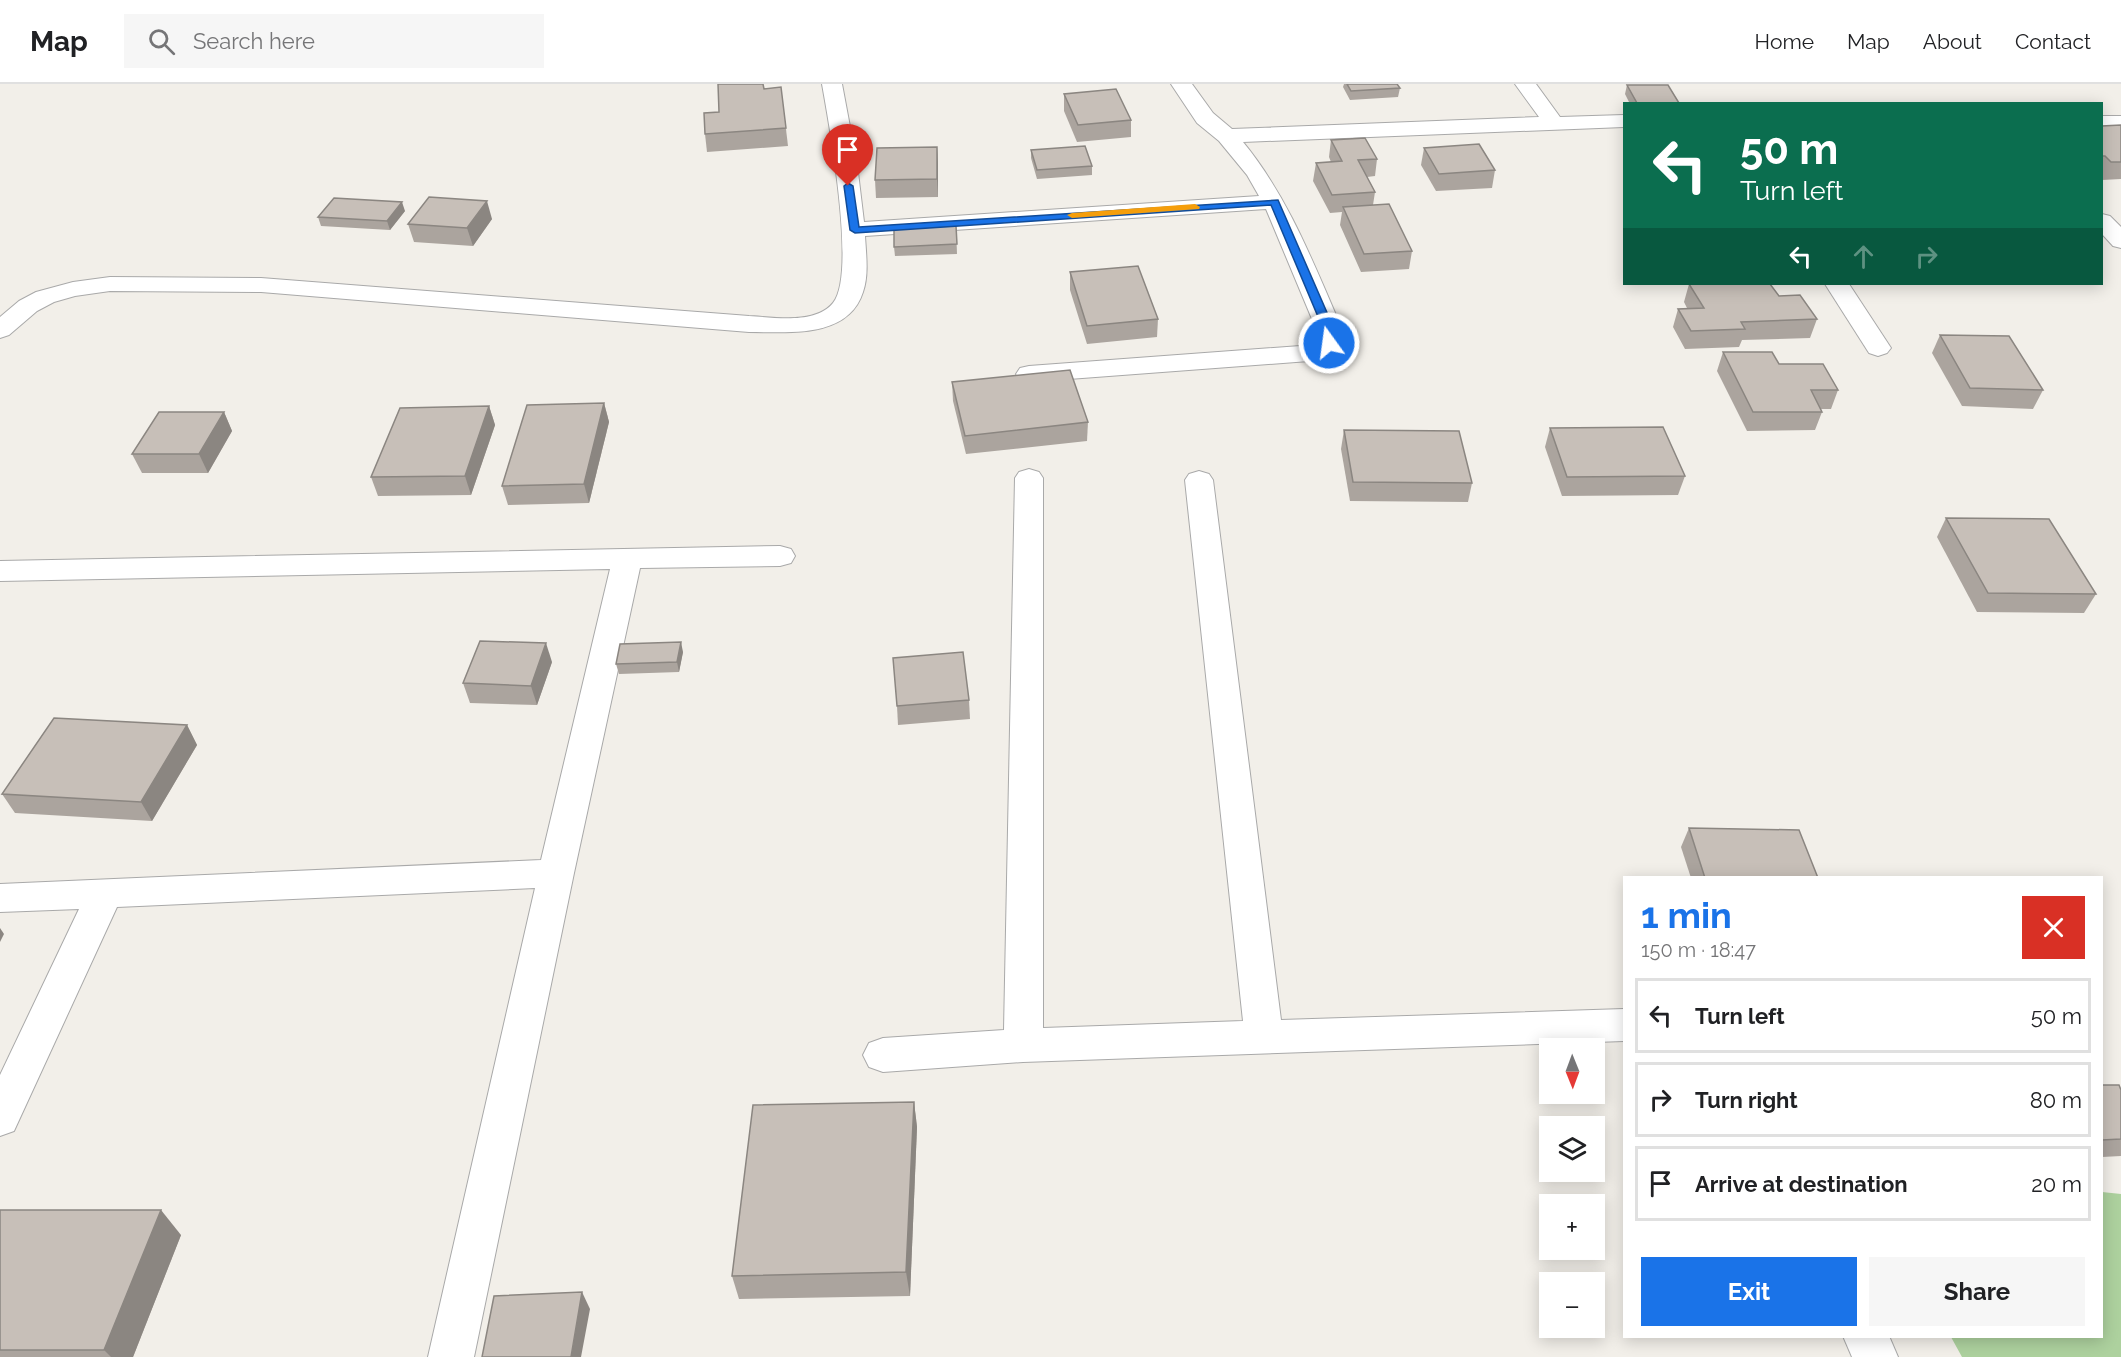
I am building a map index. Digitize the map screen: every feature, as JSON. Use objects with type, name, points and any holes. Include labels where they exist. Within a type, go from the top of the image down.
[{"type":"street","points":[[0,330],[28,306],[45,297],[73,289],[110,284],[261,285],[748,324],[800,325],[828,317],[846,306],[853,288],[855,230],[832,84]]},
{"type":"street","points":[[1029,374],[1322,352],[1329,343],[1329,331],[1274,202],[1257,173],[1227,136],[1205,118],[1181,84]]},
{"type":"street","points":[[1525,84],[1553,122]]},
{"type":"street","points":[[1227,136],[1623,121]]},
{"type":"street","points":[[2103,122],[2121,122]]},
{"type":"street","points":[[855,230],[1274,202]]},
{"type":"street","points":[[2103,222],[2121,241]]},
{"type":"street","points":[[1838,285],[1878,348]]},
{"type":"street","points":[[1023,1045],[1029,478]]},
{"type":"street","points":[[1199,480],[1264,1038]]},
{"type":"street","points":[[0,571],[780,556]]},
{"type":"street","points":[[451,1357],[556,873],[627,560]]},
{"type":"street","points":[[0,898],[556,873]]},
{"type":"street","points":[[0,1118],[104,895]]},
{"type":"street","points":[[882,1055],[1023,1045],[1623,1025]]},
{"type":"street","points":[[1866,1338],[1875,1357]]},
{"type":"green space","points":[[2103,1192],[2121,1194],[2121,1357],[1962,1357],[1952,1338],[2103,1338]]},
{"type":"building","points":[[718,84],[763,84],[764,89],[781,87],[786,128],[705,134],[704,113],[719,112]]},
{"type":"building","points":[[1347,84],[1397,84],[1400,88],[1351,91]]},
{"type":"building","points":[[1627,85],[1668,85],[1678,102],[1636,102]]},
{"type":"building","points":[[1116,89],[1131,120],[1078,125],[1064,94]]},
{"type":"building","points":[[2121,125],[2121,162],[2111,162],[2103,156],[2103,126]]},
{"type":"building","points":[[1365,138],[1377,159],[1358,160],[1375,192],[1332,195],[1316,163],[1342,161],[1331,140]]},
{"type":"building","points":[[1479,144],[1495,170],[1439,174],[1424,148]]},
{"type":"building","points":[[1085,146],[1092,166],[1037,170],[1031,150]]},
{"type":"building","points":[[937,147],[937,179],[875,180],[877,148]]},
{"type":"building","points":[[429,197],[487,201],[467,228],[408,224]]},
{"type":"building","points":[[334,198],[402,202],[387,221],[318,217]]},
{"type":"building","points":[[1389,204],[1412,251],[1364,254],[1343,207]]},
{"type":"building","points":[[956,226],[957,244],[894,247],[894,228]]},
{"type":"building","points":[[1138,266],[1158,319],[1087,326],[1070,272]]},
{"type":"building","points":[[1690,285],[1771,285],[1779,296],[1800,295],[1817,319],[1741,322],[1745,329],[1691,331],[1678,309],[1704,308]]},
{"type":"building","points":[[1940,335],[2009,336],[2043,390],[1970,388]]},
{"type":"building","points":[[1723,352],[1772,352],[1779,364],[1823,364],[1838,390],[1811,390],[1822,412],[1753,412]]},
{"type":"building","points":[[1070,370],[1088,422],[965,436],[952,382]]},
{"type":"building","points":[[604,403],[584,484],[502,486],[527,405]]},
{"type":"building","points":[[489,406],[465,476],[371,477],[400,408]]},
{"type":"building","points":[[159,412],[224,412],[199,454],[132,454]]},
{"type":"building","points":[[1663,427],[1685,476],[1567,477],[1550,428]]},
{"type":"building","points":[[1344,430],[1459,431],[1472,483],[1353,482]]},
{"type":"building","points":[[1946,518],[2049,519],[2096,594],[1988,593]]},
{"type":"building","points":[[480,641],[546,643],[531,686],[463,683]]},
{"type":"building","points":[[681,642],[677,662],[616,664],[620,644]]},
{"type":"building","points":[[963,652],[969,700],[897,706],[893,658]]},
{"type":"building","points":[[54,718],[187,725],[141,802],[2,794]]},
{"type":"building","points":[[1689,828],[1799,830],[1817,876],[1704,876]]},
{"type":"building","points":[[2103,1085],[2119,1085],[2121,1090],[2121,1139],[2103,1140]]},
{"type":"building","points":[[914,1102],[906,1272],[732,1276],[753,1105]]},
{"type":"building","points":[[0,1210],[161,1210],[104,1350],[0,1350]]},
{"type":"building","points":[[582,1292],[571,1357],[482,1357],[494,1296]]},
{"type":"slow traffic","points":[[1072,215],[1195,207]]},
{"type":"route","points":[[848,186],[855,230],[1274,202],[1329,331],[1329,343]]}]
